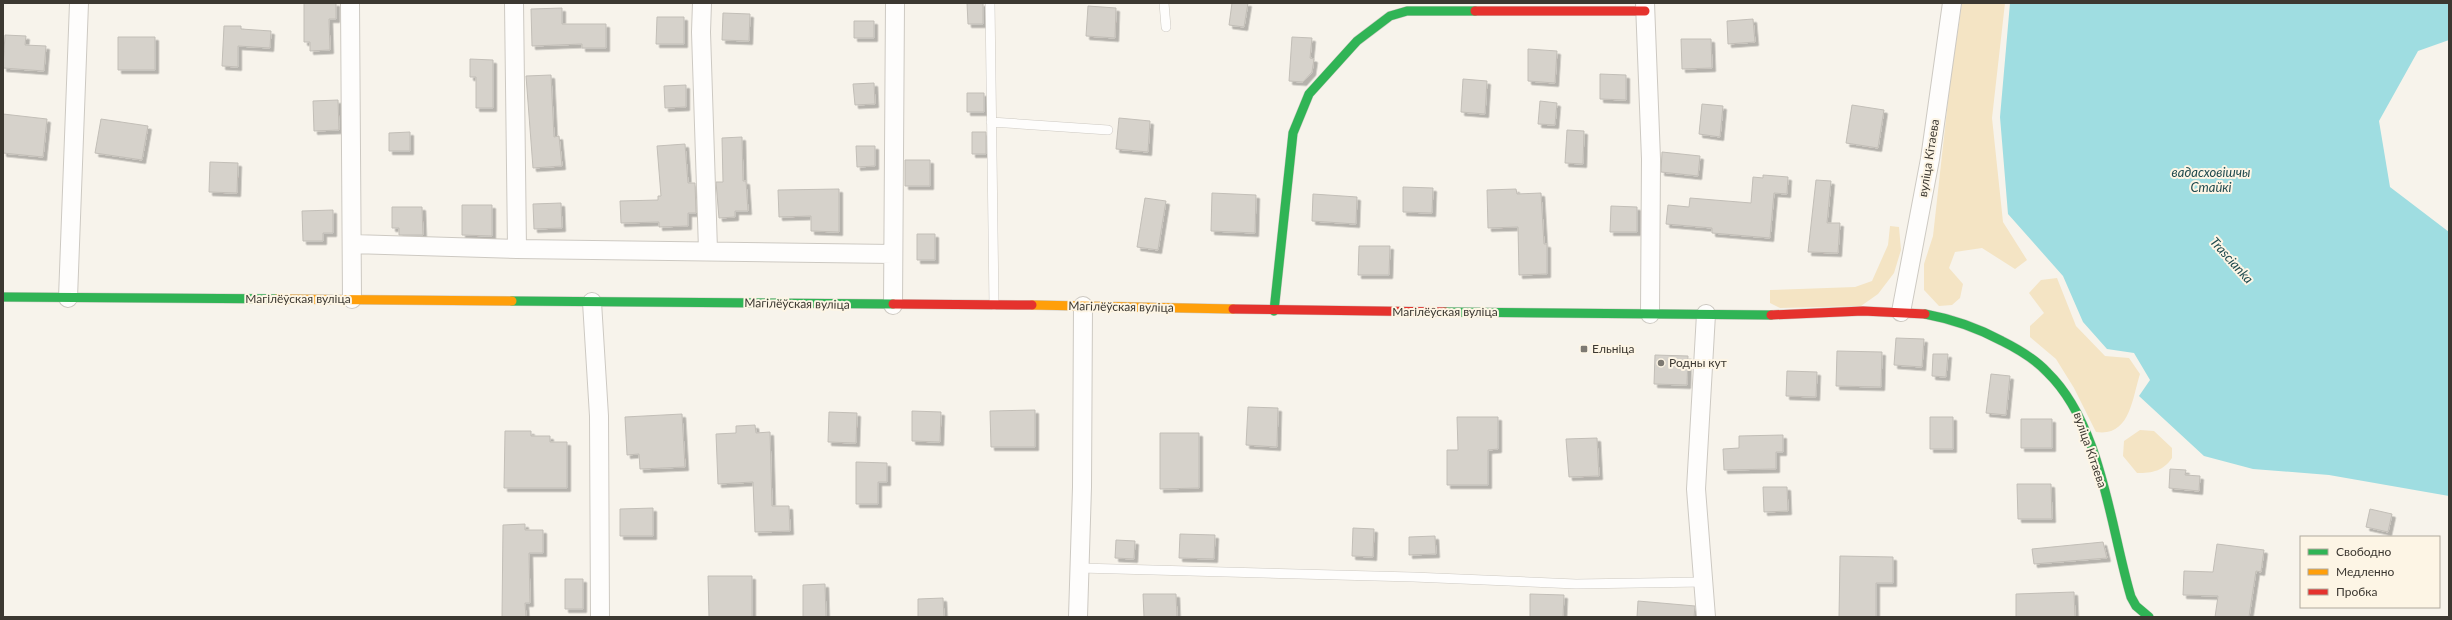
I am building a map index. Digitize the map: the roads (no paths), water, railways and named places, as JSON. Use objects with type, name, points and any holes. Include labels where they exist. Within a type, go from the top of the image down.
[{"type":"main road","points":[[1274,311],[1293,133],[1309,94],[1357,41],[1390,16],[1407,11],[1645,7]]},
{"type":"main road","name":"Магілёўская вуліца","points":[[3,297],[994,305],[1274,311],[1650,314]]},
{"type":"main road","name":"вуліца Кітаева","points":[[1650,314],[1901,312],[1941,317],[1991,336],[2037,361],[2063,388],[2073,403],[2090,445],[2108,504],[2131,597],[2136,606],[2149,617]]},
{"type":"street","points":[[68,298],[80,3]]},
{"type":"street","points":[[350,3],[352,299]]},
{"type":"street","points":[[514,3],[518,249]]},
{"type":"street","points":[[702,3],[701,32],[708,250]]},
{"type":"street","points":[[893,305],[895,3]]},
{"type":"street","name":"вуліца Кітаева","points":[[1901,312],[1930,159],[1952,3]]},
{"type":"street","points":[[1645,7],[1651,159],[1650,314]]},
{"type":"street","points":[[352,244],[518,249],[708,250],[893,254]]},
{"type":"street","points":[[592,302],[599,416],[600,617]]},
{"type":"street","points":[[1078,617],[1080,568],[1083,306]]},
{"type":"street","points":[[1706,314],[1696,489],[1706,617]]},
{"type":"lane","points":[[990,3],[994,305]]},
{"type":"lane","points":[[1164,3],[1166,27]]},
{"type":"lane","points":[[991,122],[1108,130]]},
{"type":"lane","points":[[1080,568],[1406,576],[1576,584],[1703,582]]},
{"type":"water","name":"вадасховішчы Стайкі","points":[[2010,3],[2449,3],[2449,40],[2418,51],[2379,121],[2390,187],[2449,232],[2449,496],[2329,475],[2253,469],[2204,456],[2139,396],[2150,380],[2134,353],[2107,349],[2083,322],[2063,276],[2008,214],[2000,117]]},
{"type":"place","name":"Ельніца","points":[[1584,349]]},
{"type":"place","name":"Родны кут","points":[[1661,363]]},
{"type":"water label","name":"Trascianka","points":[[2232,260]]}]
